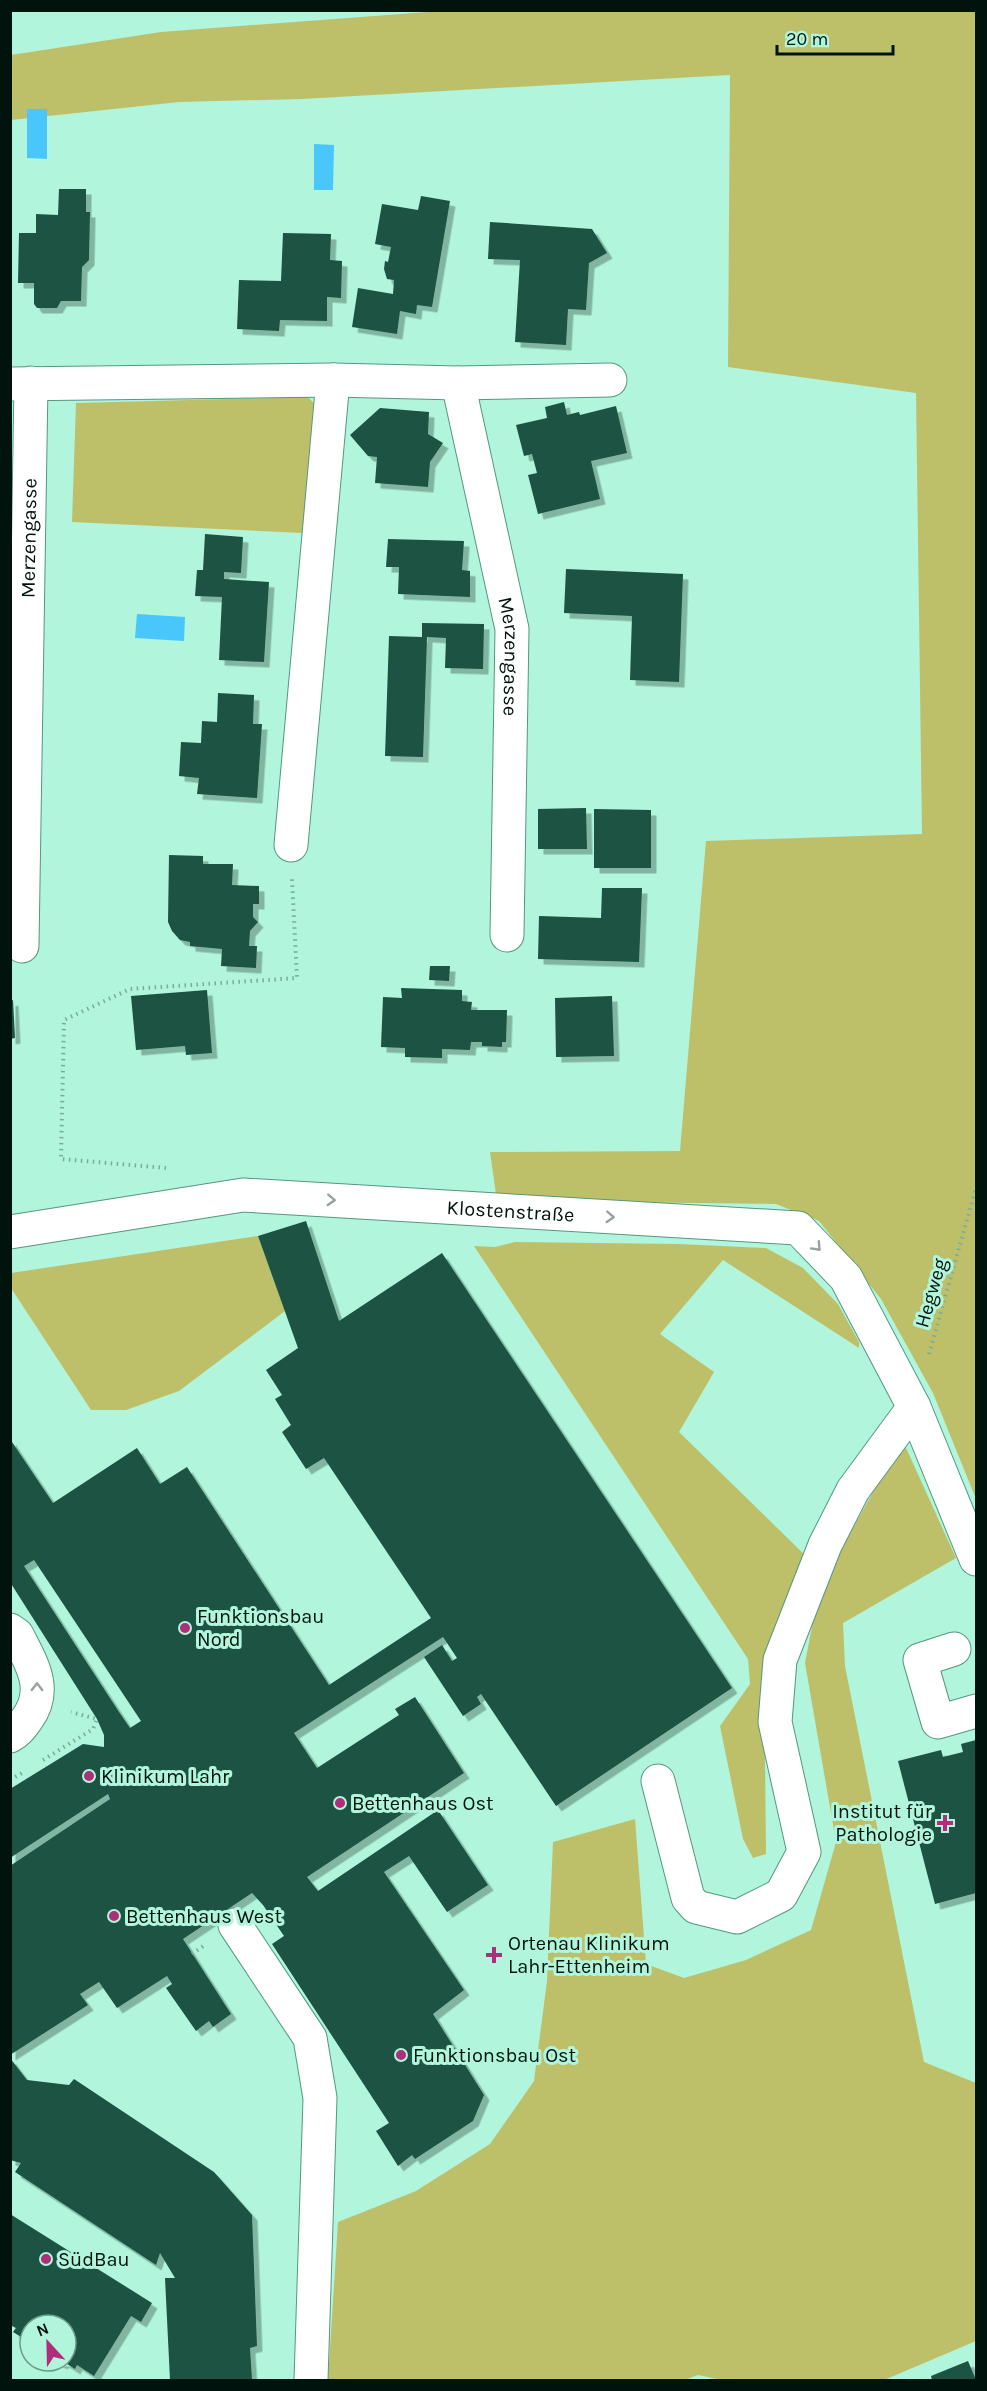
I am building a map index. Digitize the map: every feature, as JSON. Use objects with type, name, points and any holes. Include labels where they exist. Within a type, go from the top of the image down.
[{"type":"street","name":"Merzengasse","points":[[22,946],[21,384],[333,380],[458,383],[610,380]]},
{"type":"street","points":[[291,845],[333,380]]},
{"type":"street","name":"Merzengasse","points":[[458,383],[512,629],[507,935]]},
{"type":"street","name":"Klostenstraße","points":[[10,1232],[243,1195],[798,1228],[846,1278],[914,1407],[973,1541]]},
{"type":"street","points":[[658,1781],[688,1898],[696,1907],[737,1917],[781,1895],[804,1852],[775,1722],[780,1660],[825,1545],[848,1499],[914,1407]]},
{"type":"street","points":[[10,1630],[16,1635],[38,1677],[38,1696],[30,1714],[17,1733],[10,1736]]},
{"type":"street","points":[[954,1649],[920,1660],[938,1722],[976,1711]]},
{"type":"street","points":[[235,1925],[310,2038],[320,2098],[311,2380]]},
{"type":"path","points":[[175,1169],[61,1159],[64,1020],[130,989],[297,978],[291,845]]},
{"type":"path","name":"Hegweg","points":[[914,1407],[976,1188]]},
{"type":"path","points":[[38,1763],[93,1729],[98,1719]]},
{"type":"path","points":[[10,1780],[29,1769]]},
{"type":"shaded area","points":[[454,10],[976,11],[976,1499],[933,1393],[881,1299],[819,1221],[776,1204],[497,1201],[490,1152],[680,1151],[706,841],[922,834],[916,393],[728,367],[730,75],[302,99],[179,102],[11,120],[11,55],[161,32]]},
{"type":"shaded area","points":[[308,397],[319,409],[320,420],[302,533],[72,522],[76,403]]},
{"type":"shaded area","points":[[258,1236],[285,1311],[179,1391],[126,1410],[91,1410],[11,1288],[11,1273]]},
{"type":"shaded area","points":[[515,1242],[679,1244],[766,1248],[803,1268],[838,1304],[859,1342],[859,1348],[723,1260],[660,1334],[714,1372],[679,1432],[810,1560],[764,1671],[766,1854],[753,1858],[743,1839],[720,1726],[750,1684],[748,1659],[474,1246],[495,1247]]},
{"type":"shaded area","points":[[902,1439],[956,1558],[843,1623],[845,1666],[924,2062],[976,2083],[976,2341],[884,2380],[722,2380],[698,2375],[684,2380],[328,2380],[338,2222],[416,2191],[490,2144],[534,2081],[547,1981],[553,1842],[635,1819],[646,1964],[684,1978],[746,1960],[811,1930],[836,1842],[805,1663],[819,1590]]},
{"type":"water","points":[[27,109],[47,109],[47,159],[27,158]]},
{"type":"water","points":[[314,144],[334,145],[333,190],[314,190]]},
{"type":"water","points":[[137,614],[185,617],[184,641],[135,638]]},
{"type":"building","points":[[59,189],[86,189],[86,212],[90,212],[89,260],[82,267],[81,301],[61,301],[57,308],[37,308],[34,304],[34,283],[18,283],[19,233],[36,233],[36,214],[58,215]]},
{"type":"building","points":[[421,196],[450,201],[432,307],[417,305],[416,314],[400,311],[397,334],[352,327],[358,288],[393,294],[394,280],[387,279],[384,269],[391,247],[375,244],[382,204],[418,210]]},
{"type":"building","points":[[490,222],[592,229],[607,253],[589,263],[586,310],[568,309],[566,345],[515,342],[520,260],[488,259]]},
{"type":"building","points":[[283,233],[331,234],[330,260],[342,261],[341,298],[327,297],[327,321],[280,320],[279,331],[237,329],[239,280],[281,281]]},
{"type":"building","points":[[564,402],[567,415],[579,412],[580,415],[616,406],[627,453],[591,461],[600,499],[538,514],[528,475],[537,473],[532,454],[524,456],[516,425],[547,418],[545,407]]},
{"type":"building","points":[[380,408],[429,412],[428,434],[443,443],[430,462],[428,487],[375,483],[377,457],[368,456],[350,435]]},
{"type":"building","points":[[205,534],[243,537],[241,573],[224,572],[224,579],[269,582],[264,662],[219,660],[222,597],[195,596],[197,570],[203,570]]},
{"type":"building","points":[[388,539],[464,541],[462,570],[470,571],[470,597],[398,594],[399,567],[386,567]]},
{"type":"building","points":[[566,569],[683,574],[679,682],[630,680],[632,616],[564,613]]},
{"type":"building","points":[[422,623],[484,624],[483,669],[445,668],[446,638],[427,637],[423,757],[385,756],[389,636],[422,637]]},
{"type":"building","points":[[218,693],[254,695],[253,724],[262,724],[257,798],[197,794],[199,778],[179,776],[181,742],[201,743],[202,721],[217,722]]},
{"type":"building","points":[[586,808],[587,849],[538,849],[538,809]]},
{"type":"building","points":[[594,809],[651,810],[651,868],[594,868]]},
{"type":"building","points":[[169,855],[203,856],[203,864],[233,864],[232,885],[259,886],[259,904],[253,904],[253,917],[258,922],[250,931],[249,946],[257,946],[256,968],[221,966],[222,949],[190,946],[190,942],[180,940],[172,931],[168,922]]},
{"type":"building","points":[[602,888],[642,888],[639,962],[538,959],[539,916],[601,918]]},
{"type":"building","points":[[430,966],[450,966],[449,981],[429,980]]},
{"type":"building","points":[[401,988],[462,990],[462,1001],[472,1002],[471,1010],[507,1010],[506,1042],[502,1042],[502,1047],[482,1046],[482,1042],[471,1042],[470,1050],[442,1049],[442,1058],[405,1057],[405,1048],[381,1047],[383,997],[402,998]]},
{"type":"building","points":[[207,990],[212,1053],[186,1055],[185,1046],[136,1050],[131,996]]},
{"type":"building","points":[[612,996],[614,1056],[556,1057],[555,998]]},
{"type":"building","points":[[13,1000],[15,1038],[10,1039],[10,1001]]},
{"type":"building","points":[[306,1221],[339,1321],[442,1253],[732,1688],[556,1806],[481,1694],[477,1697],[481,1704],[463,1716],[424,1657],[442,1645],[452,1661],[457,1658],[443,1637],[294,1733],[317,1768],[399,1715],[395,1709],[415,1697],[464,1773],[307,1877],[318,1891],[438,1810],[488,1885],[447,1912],[409,1856],[384,1872],[464,1990],[433,2014],[484,2095],[473,2121],[415,2159],[412,2155],[398,2166],[376,2131],[389,2123],[272,1944],[284,1936],[252,1893],[183,1939],[231,2014],[213,2027],[209,2021],[196,2031],[166,1988],[172,1984],[167,1976],[117,2008],[99,1982],[80,1994],[88,2005],[10,2055],[10,1866],[110,1799],[108,1794],[10,1858],[10,1789],[83,1744],[104,1747],[104,1735],[97,1719],[10,1582],[10,1439],[53,1503],[137,1448],[160,1484],[187,1467],[329,1685],[431,1618],[324,1458],[306,1469],[282,1432],[291,1425],[275,1399],[282,1395],[266,1370],[298,1348],[258,1236]],"holes":[[[34,1560],[141,1721],[130,1728],[24,1566]]]},
{"type":"building","name":"Institut für Pathologie","points":[[976,1740],[976,1893],[935,1904],[898,1761],[941,1750],[943,1757],[963,1752],[961,1744]]},
{"type":"building","points":[[10,2058],[27,2080],[69,2085],[74,2079],[214,2172],[252,2215],[257,2346],[250,2348],[252,2380],[170,2380],[165,2278],[175,2278],[160,2253],[156,2265],[15,2172],[21,2163],[10,2160]]},
{"type":"building","name":"SüdBau","points":[[10,2214],[152,2303],[141,2322],[131,2316],[94,2376],[78,2366],[78,2313],[18,2313],[18,2335],[13,2332],[16,2328],[10,2325]]},
{"type":"building","points":[[968,2361],[976,2380],[932,2380],[931,2376]]},
{"type":"place","name":"Funktionsbau Nord","points":[[185,1628]]},
{"type":"place","name":"Klinikum Lahr","points":[[89,1776]]},
{"type":"place","name":"Bettenhaus Ost","points":[[340,1803]]},
{"type":"place","name":"Institut für Pathologie","points":[[945,1823]]},
{"type":"place","name":"Bettenhaus West","points":[[114,1916]]},
{"type":"place","name":"Ortenau Klinikum Lahr-Ettenheim","points":[[494,1955]]},
{"type":"place","name":"Funktionsbau Ost","points":[[401,2055]]},
{"type":"place","name":"SüdBau","points":[[46,2259]]}]
